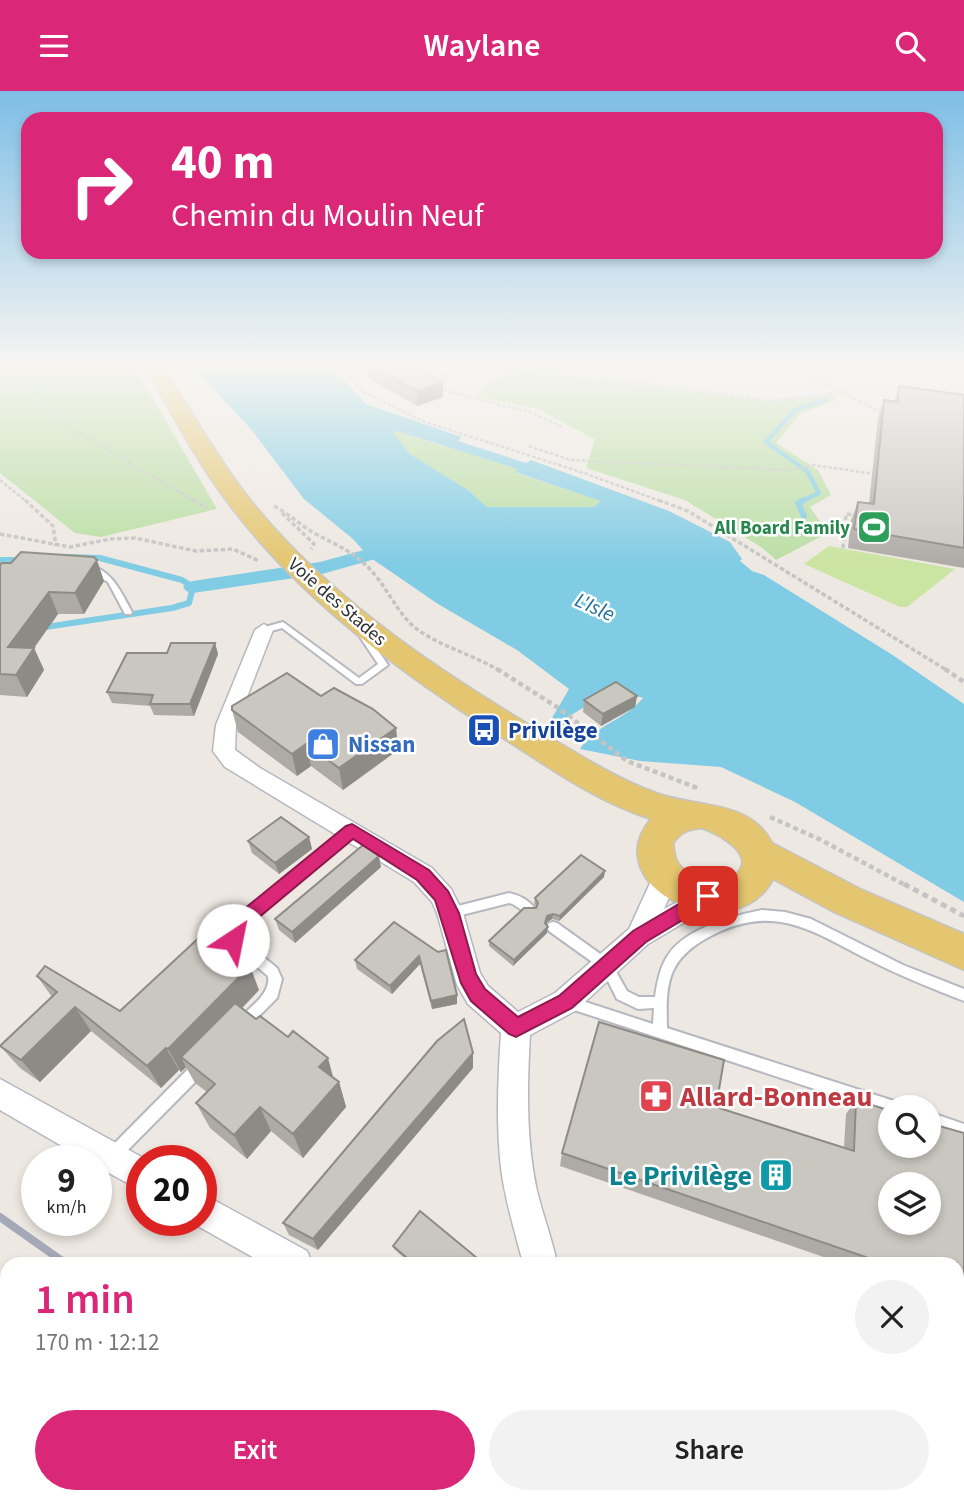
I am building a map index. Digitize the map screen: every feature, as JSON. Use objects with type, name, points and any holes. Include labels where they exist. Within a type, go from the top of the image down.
[{"type":"main road","name":"Voie des Stades","points":[[196,434],[229,489],[298,557],[312,581],[400,655],[473,705],[582,772],[640,802],[698,804]]},
{"type":"main road","name":"Voie des Stades","points":[[582,772],[630,814],[660,859]]},
{"type":"main road","points":[[698,804],[702,815],[732,823],[754,842],[754,871],[723,897],[708,896],[677,885],[660,859],[665,825],[698,804]]},
{"type":"main road","points":[[754,871],[791,890],[848,901],[964,953]]},
{"type":"street","points":[[264,629],[226,725],[224,751],[233,762],[252,774],[423,875],[442,896],[450,913],[467,977],[478,995],[516,1028]]},
{"type":"street","points":[[639,936],[660,859]]},
{"type":"street","points":[[516,1028],[565,1002],[639,936],[708,896]]},
{"type":"street","points":[[516,1028],[512,1084],[514,1133],[521,1188],[538,1257]]},
{"type":"street","points":[[0,1094],[90,1145]]},
{"type":"street","points":[[217,1218],[285,1257]]},
{"type":"lane","points":[[83,567],[106,576],[119,591],[128,612]]},
{"type":"lane","points":[[264,629],[283,625],[359,682],[381,668],[382,661],[342,607]]},
{"type":"lane","points":[[234,1033],[272,994],[276,979],[273,972],[233,940],[230,934],[352,831]]},
{"type":"lane","points":[[450,913],[509,898],[516,899],[529,909]]},
{"type":"lane","points":[[660,1032],[660,1002],[666,968],[673,955],[695,938],[731,919],[756,914],[782,916],[826,930],[900,969],[964,995]]},
{"type":"lane","points":[[553,927],[606,965],[615,986],[629,1000],[638,1003],[660,1002]]},
{"type":"lane","points":[[565,1002],[878,1103]]},
{"type":"lane","points":[[112,1156],[215,1052]]},
{"type":"lane","points":[[941,1123],[964,1131]]},
{"type":"path","points":[[79,434],[206,508]]},
{"type":"path","points":[[462,434],[596,477],[688,511],[784,572],[902,641],[964,683]]},
{"type":"path","points":[[529,446],[571,460],[791,470],[813,465],[880,475]]},
{"type":"path","points":[[0,480],[53,526],[56,546]]},
{"type":"path","points":[[272,503],[314,544],[298,557]]},
{"type":"path","points":[[279,510],[295,517],[311,531],[348,549],[370,571],[416,628],[445,646],[493,667],[557,707],[627,761],[698,804]]},
{"type":"path","points":[[843,548],[846,513],[866,516]]},
{"type":"path","points":[[0,534],[56,546],[83,546],[110,539],[135,538],[196,551],[233,549],[264,562]]},
{"type":"path","points":[[767,816],[819,839],[964,916]]},
{"type":"green space","points":[[0,434],[173,434],[217,509],[101,537],[75,533],[0,473]]},
{"type":"green space","points":[[393,434],[406,434],[445,447],[448,445],[520,469],[516,473],[602,501],[594,507],[487,507],[468,490],[410,454]]},
{"type":"green space","points":[[585,434],[784,434],[776,443],[818,470],[831,495],[810,507],[828,533],[776,560],[761,547],[685,500],[586,468],[595,439]]},
{"type":"green space","points":[[829,546],[955,569],[907,607],[900,607],[804,564]]},
{"type":"water","name":"L'Isle","points":[[255,434],[394,434],[410,454],[468,490],[487,507],[594,507],[601,501],[515,472],[518,469],[406,434],[453,434],[462,437],[458,441],[526,463],[531,460],[669,511],[730,542],[742,559],[740,561],[752,571],[764,575],[891,654],[964,704],[964,902],[795,802],[721,767],[640,761],[580,749],[594,734],[643,698],[614,689],[563,720],[581,734],[577,738],[552,718],[569,689],[517,650],[438,604],[368,556],[353,539],[304,499]]},
{"type":"building","points":[[881,434],[964,434],[964,548],[854,529],[858,502],[874,504]]},
{"type":"building","points":[[21,552],[94,557],[97,560],[75,593],[49,592],[8,647],[34,648],[16,675],[0,674],[0,565],[11,563]]},
{"type":"building","points":[[171,643],[215,643],[190,704],[150,704],[153,695],[107,692],[127,653],[167,653]]},
{"type":"building","points":[[287,673],[321,696],[334,688],[373,709],[396,728],[339,768],[306,744],[292,754],[232,710],[232,706]]},
{"type":"building","points":[[616,682],[637,696],[603,714],[584,700]]},
{"type":"building","points":[[281,817],[309,837],[275,863],[248,841]]},
{"type":"building","points":[[363,845],[379,856],[292,932],[275,919]]},
{"type":"building","points":[[581,855],[605,871],[560,916],[547,916],[545,923],[548,927],[514,960],[489,941],[524,908],[536,908],[538,903],[535,898]]},
{"type":"building","points":[[394,922],[438,952],[446,950],[457,995],[431,1001],[419,956],[390,986],[355,960]]},
{"type":"building","points":[[204,933],[250,966],[168,1049],[147,1066],[75,1007],[21,1060],[0,1046],[57,992],[37,976],[45,966],[120,1011]]},
{"type":"building","points":[[235,1003],[256,1019],[260,1016],[288,1037],[293,1031],[328,1058],[319,1067],[339,1082],[293,1134],[260,1107],[234,1135],[196,1103],[215,1084],[181,1057]]},
{"type":"building","points":[[464,1019],[473,1053],[313,1239],[283,1223],[437,1041]]},
{"type":"building","name":"Le Privilège","points":[[599,1022],[724,1060],[716,1107],[854,1151],[856,1100],[878,1107],[878,1158],[941,1158],[941,1126],[964,1133],[964,1257],[865,1257],[562,1153]]},
{"type":"building","points":[[420,1211],[476,1257],[406,1257],[393,1246]]},
{"type":"waterway","points":[[773,434],[766,442],[807,471],[819,493],[800,502]]},
{"type":"waterway","points":[[800,502],[804,500]]},
{"type":"waterway","points":[[800,502],[798,503],[804,516]]},
{"type":"waterway","points":[[193,587],[322,568],[400,546]]},
{"type":"waterway","points":[[39,628],[172,608],[189,603],[193,587],[182,580],[100,558],[69,557]]},
{"type":"waterway","points":[[0,560],[25,560]]},
{"type":"railway","points":[[0,1217],[57,1257]]},
{"type":"place","name":"All Board Family","points":[[874,527]]},
{"type":"place","name":"Privilège","points":[[484,730]]},
{"type":"place","name":"Nissan","points":[[323,744]]},
{"type":"place","name":"Allard-Bonneau","points":[[656,1096]]},
{"type":"place","name":"Le Privilège","points":[[776,1175]]},
{"type":"route","points":[[233,940],[230,934],[234,928],[352,831],[423,875],[442,896],[450,913],[467,977],[478,995],[516,1028],[565,1002],[639,936],[708,896]]}]
